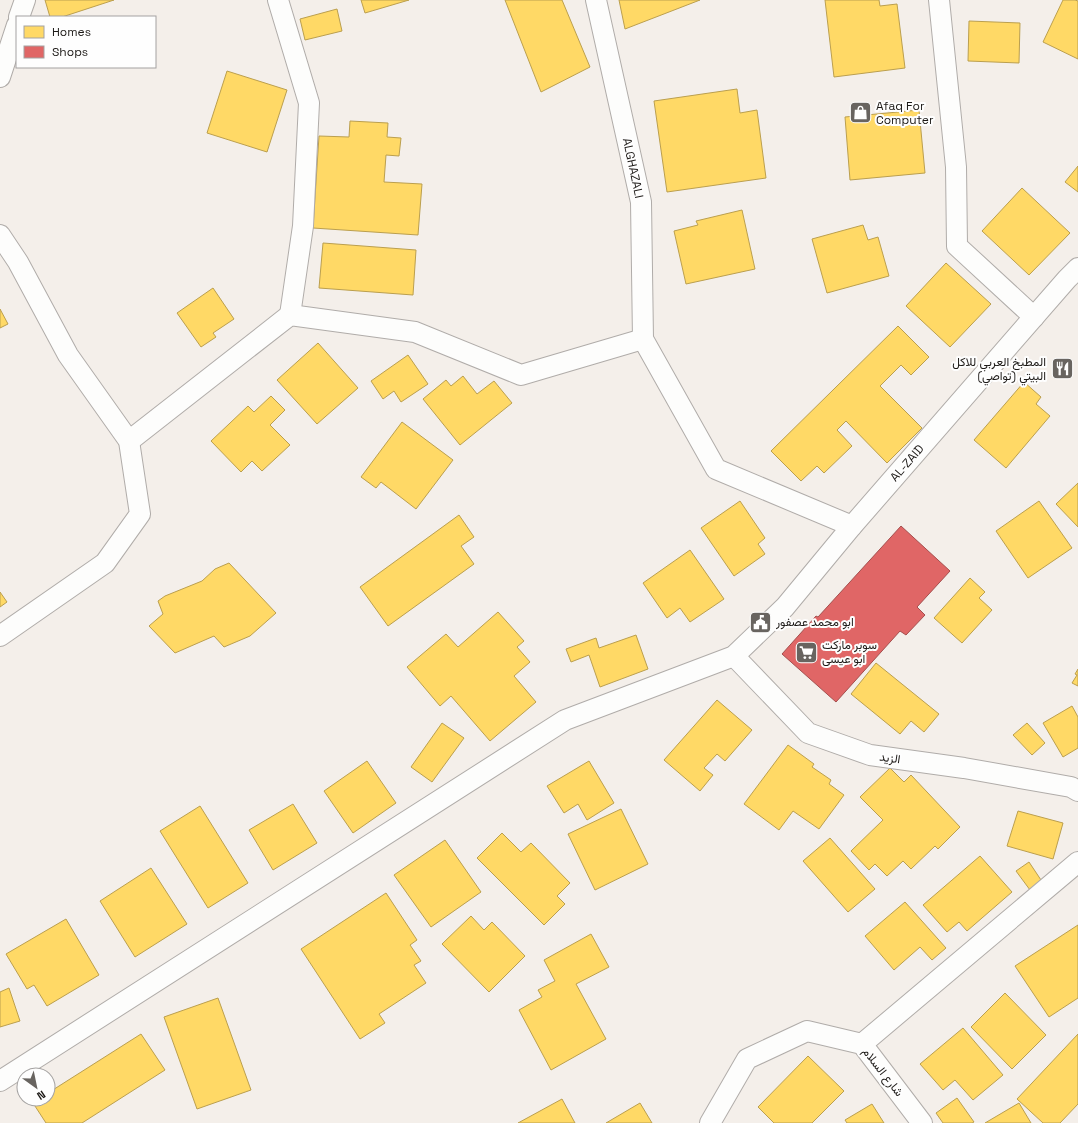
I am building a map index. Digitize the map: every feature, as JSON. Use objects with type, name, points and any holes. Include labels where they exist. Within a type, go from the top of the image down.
[{"type":"street","points":[[20,16],[25,0]]},
{"type":"street","points":[[129,441],[290,314],[303,226],[309,103],[278,0]]},
{"type":"street","name":"ALGHAZALI","points":[[596,0],[640,202],[642,339]]},
{"type":"street","points":[[939,0],[956,167],[957,246],[1034,317]]},
{"type":"street","points":[[0,77],[16,28]]},
{"type":"street","points":[[0,235],[18,262],[68,356],[129,441],[140,514],[105,563],[0,636]]},
{"type":"street","name":"AL-ZAID","points":[[734,656],[786,607],[852,526],[1078,268]]},
{"type":"street","points":[[290,314],[415,332],[521,375],[642,339],[716,469],[852,526]]},
{"type":"street","points":[[0,1081],[565,720],[734,656]]},
{"type":"street","name":"الزيد","points":[[734,656],[808,733],[870,755],[964,768],[1071,787],[1078,791]]},
{"type":"street","points":[[862,1044],[1078,862]]},
{"type":"street","name":"شارع السلام","points":[[710,1123],[747,1058],[807,1031],[862,1044],[922,1123]]},
{"type":"building: Homes","points":[[45,0],[114,0],[65,16],[50,16]]},
{"type":"building: Homes","points":[[361,0],[409,0],[365,13]]},
{"type":"building: Homes","points":[[505,0],[562,0],[590,67],[541,92]]},
{"type":"building: Homes","points":[[619,0],[700,0],[625,29]]},
{"type":"building: Homes","points":[[825,0],[879,0],[880,6],[897,4],[905,68],[834,77]]},
{"type":"building: Homes","points":[[1063,0],[1078,1],[1078,59],[1043,42]]},
{"type":"building: Homes","points":[[337,9],[342,31],[305,40],[300,19]]},
{"type":"building: Homes","points":[[969,21],[1020,23],[1019,63],[968,61]]},
{"type":"building: Homes","points":[[227,71],[287,90],[267,152],[207,133]]},
{"type":"building: Homes","points":[[737,89],[740,113],[757,110],[766,178],[667,192],[654,101]]},
{"type":"building: Homes","points":[[919,110],[925,173],[850,180],[845,117]]},
{"type":"building: Homes","points":[[350,121],[388,123],[387,137],[401,138],[399,156],[386,155],[384,182],[422,184],[418,235],[313,228],[319,136],[349,137]]},
{"type":"building: Homes","points":[[1078,166],[1078,192],[1065,182]]},
{"type":"building: Homes","points":[[1022,188],[1070,233],[1029,275],[982,231]]},
{"type":"building: Homes","points":[[742,210],[755,269],[686,284],[674,231],[698,225],[696,221]]},
{"type":"building: Homes","points":[[863,225],[868,240],[878,237],[889,276],[827,293],[812,239]]},
{"type":"building: Homes","points":[[323,243],[416,250],[413,295],[319,288]]},
{"type":"building: Homes","points":[[946,263],[991,304],[950,347],[906,306]]},
{"type":"building: Homes","points":[[213,288],[234,319],[213,333],[216,337],[201,347],[177,313]]},
{"type":"building: Homes","points":[[0,309],[8,324],[0,328]]},
{"type":"building: Homes","points":[[898,326],[929,357],[911,375],[901,365],[880,386],[922,428],[887,463],[846,421],[837,430],[852,446],[824,473],[817,466],[801,481],[771,451]]},
{"type":"building: Homes","points":[[318,343],[358,388],[317,424],[277,380]]},
{"type":"building: Homes","points":[[408,355],[428,384],[401,402],[394,391],[383,399],[371,381]]},
{"type":"building: Homes","points":[[463,376],[477,394],[494,381],[512,403],[460,445],[423,399],[446,380],[451,386]]},
{"type":"building: Homes","points":[[1024,382],[1041,397],[1036,404],[1050,416],[1006,468],[974,440]]},
{"type":"building: Homes","points":[[271,396],[285,410],[270,425],[290,445],[262,471],[252,461],[241,472],[211,441],[248,406],[254,412]]},
{"type":"building: Homes","points":[[402,422],[453,460],[416,509],[381,482],[376,488],[361,477]]},
{"type":"building: Homes","points":[[1078,483],[1078,527],[1056,504]]},
{"type":"building: Homes","points":[[740,501],[765,538],[758,544],[765,554],[734,576],[701,528]]},
{"type":"building: Homes","points":[[1039,501],[1072,548],[1028,578],[996,531]]},
{"type":"building: Homes","points":[[459,515],[474,537],[461,546],[474,564],[388,626],[360,587]]},
{"type":"building: Homes","points":[[690,550],[724,599],[690,622],[680,608],[667,618],[643,583]]},
{"type":"building: Homes","points":[[229,563],[276,613],[250,636],[224,647],[214,636],[175,653],[149,626],[163,614],[158,601],[165,596],[202,581],[215,569]]},
{"type":"building: Homes","points":[[970,578],[985,592],[979,598],[992,610],[962,643],[934,618]]},
{"type":"building: Homes","points":[[0,592],[7,602],[0,607]]},
{"type":"building: Homes","points":[[498,612],[524,641],[517,647],[530,662],[514,676],[536,702],[490,741],[451,696],[440,706],[407,667],[446,634],[458,647]]},
{"type":"building: Homes","points":[[636,635],[648,669],[600,687],[589,655],[571,662],[566,649],[596,638],[599,648]]},
{"type":"building: Homes","points":[[876,663],[939,714],[924,732],[911,721],[900,734],[851,694]]},
{"type":"building: Homes","points":[[1078,669],[1078,686],[1072,683],[1077,675],[1075,674]]},
{"type":"building: Homes","points":[[717,700],[752,730],[725,761],[717,754],[704,768],[713,775],[700,791],[664,760]]},
{"type":"building: Homes","points":[[1072,706],[1078,717],[1078,748],[1063,757],[1043,723]]},
{"type":"building: Homes","points":[[442,723],[464,738],[432,782],[411,767]]},
{"type":"building: Homes","points":[[1027,723],[1045,743],[1032,755],[1013,735]]},
{"type":"building: Homes","points":[[788,745],[814,764],[812,767],[831,780],[829,784],[844,795],[819,829],[793,811],[779,830],[744,804]]},
{"type":"building: Homes","points":[[367,761],[396,803],[353,833],[324,791]]},
{"type":"building: Homes","points":[[589,761],[614,803],[587,820],[578,804],[564,813],[547,786]]},
{"type":"building: Homes","points":[[890,768],[904,782],[911,775],[960,827],[938,849],[935,846],[911,869],[903,861],[887,876],[875,864],[869,870],[851,851],[883,820],[860,797]]},
{"type":"building: Homes","points":[[293,804],[317,843],[273,870],[249,830]]},
{"type":"building: Homes","points":[[200,806],[248,883],[208,908],[160,831]]},
{"type":"building: Homes","points":[[621,809],[648,864],[595,890],[568,834]]},
{"type":"building: Homes","points":[[1018,811],[1063,823],[1053,859],[1007,846]]},
{"type":"building: Homes","points":[[502,833],[521,852],[531,843],[570,883],[557,896],[565,904],[544,925],[477,858]]},
{"type":"building: Homes","points":[[830,838],[875,889],[848,912],[803,861]]},
{"type":"building: Homes","points":[[445,840],[481,892],[431,927],[394,875]]},
{"type":"building: Homes","points":[[980,856],[1012,892],[967,931],[959,922],[947,932],[923,905]]},
{"type":"building: Homes","points":[[1029,862],[1045,886],[1033,894],[1016,871]]},
{"type":"building: Homes","points":[[151,868],[187,924],[135,957],[100,901]]},
{"type":"building: Homes","points":[[386,893],[417,940],[410,945],[421,961],[414,965],[426,983],[379,1014],[385,1023],[360,1039],[301,949]]},
{"type":"building: Homes","points":[[905,902],[946,948],[932,960],[920,947],[894,970],[865,936]]},
{"type":"building: Homes","points":[[471,916],[484,930],[492,922],[525,956],[489,992],[442,944]]},
{"type":"building: Homes","points":[[66,919],[99,975],[47,1006],[34,985],[27,989],[6,954]]},
{"type":"building: Homes","points":[[1078,925],[1078,998],[1049,1017],[1015,966]]},
{"type":"building: Homes","points":[[591,934],[609,967],[576,984],[606,1039],[551,1070],[519,1010],[542,997],[538,990],[555,981],[544,960]]},
{"type":"building: Homes","points":[[9,988],[20,1021],[0,1027],[0,992]]},
{"type":"building: Homes","points":[[1005,993],[1046,1035],[1012,1069],[971,1027]]},
{"type":"building: Homes","points":[[218,998],[251,1090],[197,1109],[164,1017]]},
{"type":"building: Homes","points":[[963,1028],[1003,1075],[973,1100],[955,1080],[943,1090],[920,1064]]},
{"type":"building: Homes","points":[[141,1034],[165,1070],[82,1123],[46,1123],[36,1107],[56,1107],[56,1088]]},
{"type":"building: Homes","points":[[1078,1034],[1078,1104],[1060,1123],[1043,1123],[1017,1099]]},
{"type":"building: Homes","points":[[808,1056],[844,1091],[812,1123],[774,1123],[758,1107]]},
{"type":"building: Homes","points":[[957,1098],[974,1122],[943,1123],[936,1113]]},
{"type":"building: Homes","points":[[562,1099],[575,1123],[518,1123]]},
{"type":"building: Homes","points":[[640,1103],[652,1123],[606,1123]]},
{"type":"building: Homes","points":[[1019,1103],[1031,1123],[985,1123]]},
{"type":"building: Homes","points":[[872,1104],[884,1123],[847,1123],[845,1120]]},
{"type":"building: Shops","points":[[901,526],[950,571],[917,607],[925,615],[906,635],[900,631],[836,702],[782,654]]},
{"type":"place","name":"Afaq For Computer","points":[[861,113]]},
{"type":"place","name":"المطبخ العربي للاكل البيتي (تواصي)","points":[[1062,369]]},
{"type":"place","name":"ابو محمد عصفور","points":[[761,622]]},
{"type":"place","name":"سوبر ماركت ابو عيسی","points":[[806,652]]}]
